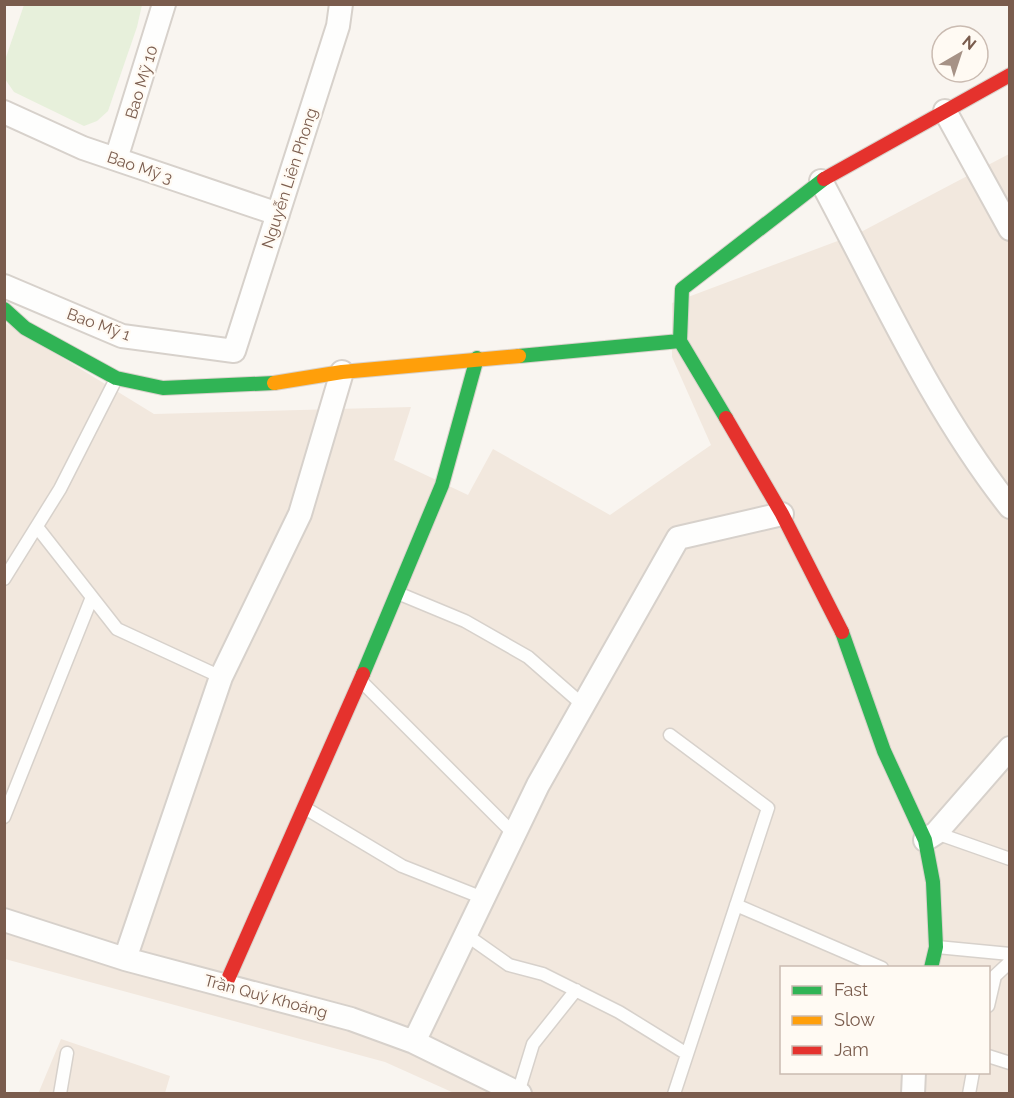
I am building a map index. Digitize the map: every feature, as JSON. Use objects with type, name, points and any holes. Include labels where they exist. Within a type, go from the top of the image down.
[{"type":"street","name":"Bao Mỹ 10","points":[[116,159],[164,4]]},
{"type":"street","name":"Nguyễn Liên Phong","points":[[234,351],[338,26],[341,4]]},
{"type":"street","points":[[932,966],[936,947],[930,836],[884,751],[839,622],[782,514],[680,341],[682,289],[820,181],[1010,75]]},
{"type":"street","points":[[945,111],[1010,229]]},
{"type":"street","name":"Bao Mỹ 3","points":[[4,112],[83,148],[278,214]]},
{"type":"street","points":[[820,181],[946,418],[982,472],[1010,507]]},
{"type":"street","name":"Bao Mỹ 1","points":[[4,286],[122,336],[234,351]]},
{"type":"street","points":[[4,309],[25,328],[116,378],[163,388],[216,388],[477,358],[680,341]]},
{"type":"street","points":[[225,986],[398,593],[442,485],[477,358]]},
{"type":"street","points":[[125,960],[221,677],[300,514],[342,372]]},
{"type":"street","points":[[414,1042],[514,834],[583,705],[678,538],[782,514]]},
{"type":"street","points":[[930,836],[1010,748]]},
{"type":"street","name":"Trần Quý Khoáng","points":[[4,920],[125,960],[351,1019],[414,1042],[519,1093]]},
{"type":"street","points":[[913,1094],[914,1074]]},
{"type":"lane","points":[[4,579],[60,489],[116,378]]},
{"type":"lane","points":[[36,527],[117,629],[221,677]]},
{"type":"lane","points":[[398,593],[465,621],[528,657],[583,705]]},
{"type":"lane","points":[[4,817],[92,597]]},
{"type":"lane","points":[[360,680],[514,834]]},
{"type":"lane","points":[[670,735],[768,808],[674,1094]]},
{"type":"lane","points":[[304,807],[402,866],[483,898]]},
{"type":"lane","points":[[930,836],[1010,860]]},
{"type":"lane","points":[[736,905],[877,966]]},
{"type":"lane","points":[[465,933],[509,965],[543,974],[576,990],[619,1012],[687,1054]]},
{"type":"lane","points":[[936,947],[1010,954]]},
{"type":"lane","points":[[990,997],[995,976],[1010,962]]},
{"type":"lane","points":[[519,1093],[533,1044],[576,990]]},
{"type":"lane","points":[[60,1094],[67,1053]]},
{"type":"lane","points":[[990,1057],[1010,1063]]},
{"type":"lane","points":[[969,1094],[973,1074]]},
{"type":"shaded area","points":[[1009,154],[1009,1093],[454,1093],[385,1062],[5,959],[4,322],[154,414],[411,407],[394,460],[468,495],[493,449],[610,515],[711,445],[672,357],[672,303],[859,233]]},
{"type":"shaded area","points":[[61,1039],[170,1076],[165,1093],[38,1094]]},
{"type":"green space","points":[[24,5],[142,5],[137,27],[108,111],[97,121],[84,126],[14,92],[5,79],[5,60]]},
{"type":"traffic: fast","points":[[726,418],[680,341],[682,289],[824,179]]},
{"type":"traffic: fast","points":[[4,309],[25,328],[116,378],[163,388],[274,383]]},
{"type":"traffic: fast","points":[[519,356],[680,341]]},
{"type":"traffic: fast","points":[[363,674],[442,485],[477,358]]},
{"type":"traffic: fast","points":[[842,632],[884,751],[925,840],[933,882],[936,947],[931,966]]},
{"type":"traffic: slow","points":[[274,383],[342,372],[519,356]]},
{"type":"traffic: jam","points":[[824,179],[1010,75]]},
{"type":"traffic: jam","points":[[726,418],[782,514],[842,632]]},
{"type":"traffic: jam","points":[[225,986],[363,674]]}]
